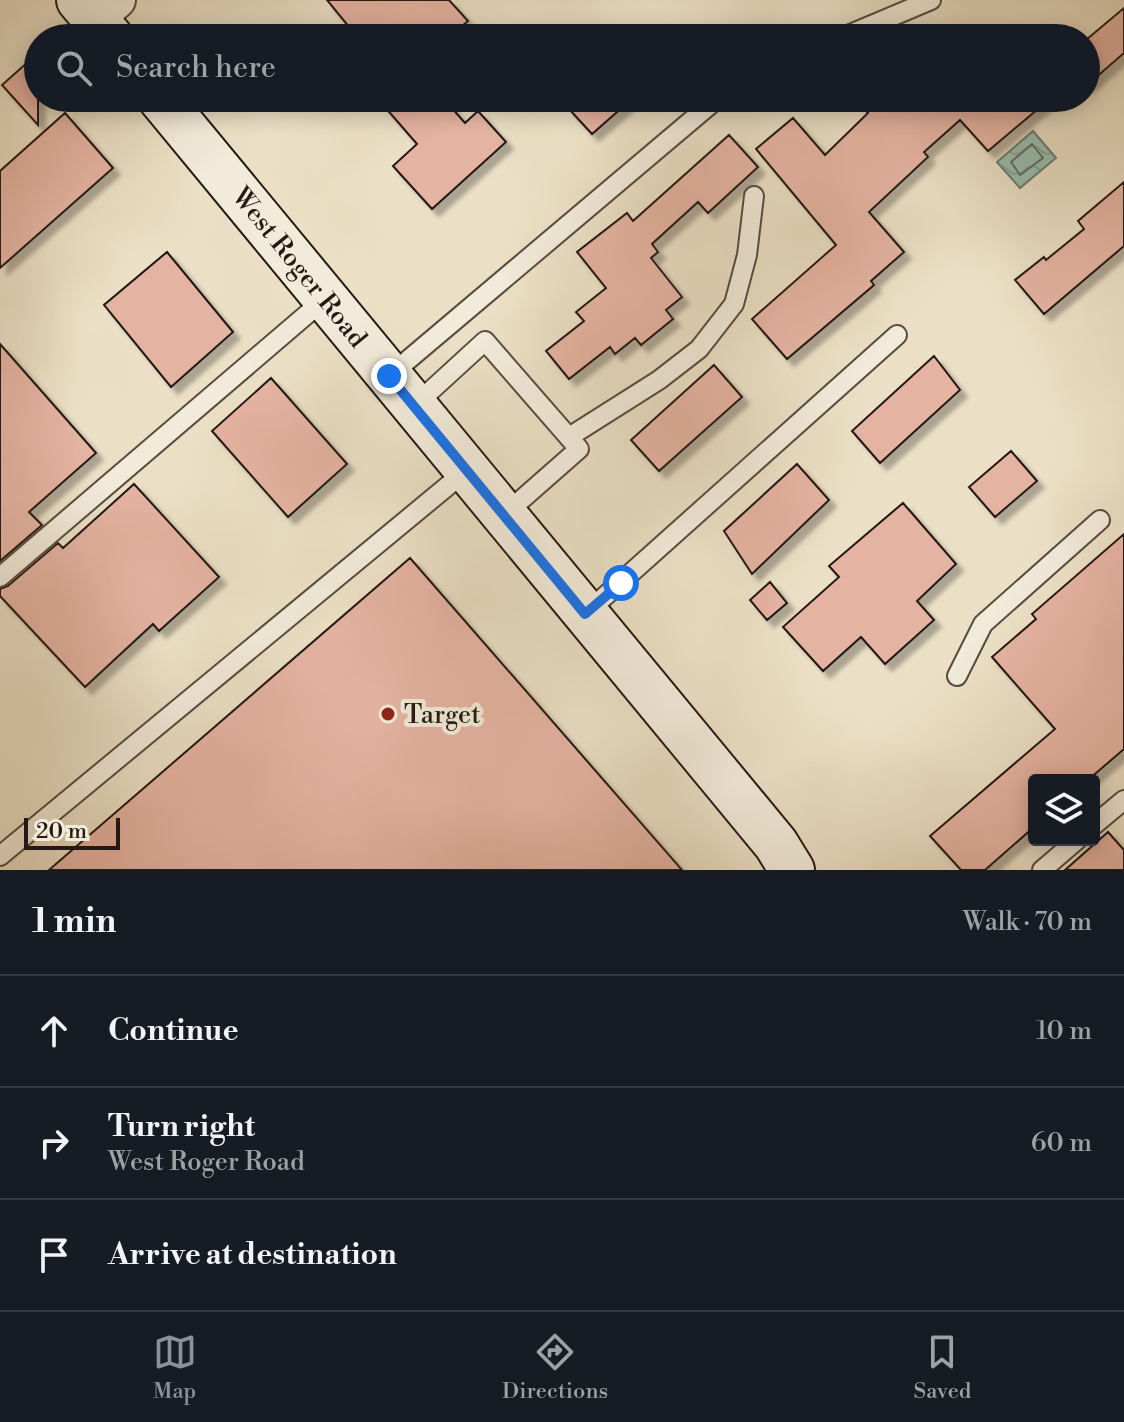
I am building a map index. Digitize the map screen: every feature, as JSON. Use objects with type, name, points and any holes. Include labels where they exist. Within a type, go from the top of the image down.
[{"type":"street","name":"West Roger Road","points":[[172,112],[792,861]]},
{"type":"lane","points":[[874,24],[931,0]]},
{"type":"lane","points":[[402,391],[703,112]]},
{"type":"lane","points":[[569,437],[659,380],[699,349],[734,304],[747,255],[754,196]]},
{"type":"lane","points":[[0,577],[326,298]]},
{"type":"lane","points":[[585,614],[897,335]]},
{"type":"lane","points":[[402,391],[485,341],[579,449],[504,515]]},
{"type":"lane","points":[[0,856],[467,470]]},
{"type":"lane","points":[[957,676],[983,624],[1100,520]]},
{"type":"lane","points":[[1100,820],[1124,800]]},
{"type":"lane","points":[[1042,870],[1070,846]]},
{"type":"water","points":[[1033,131],[1056,158],[1020,188],[997,162]]},
{"type":"building","points":[[327,0],[449,0],[468,21],[464,24],[347,24]]},
{"type":"building","points":[[1124,8],[1124,53],[1100,74],[1100,28]]},
{"type":"building","points":[[24,65],[24,109],[2,85]]},
{"type":"building","points":[[26,112],[38,112],[38,125]]},
{"type":"building","points":[[389,112],[455,112],[465,123],[479,112],[506,142],[432,209],[393,166],[417,144]]},
{"type":"building","points":[[572,112],[617,112],[592,134]]},
{"type":"building","points":[[1034,112],[988,151],[960,120],[924,152],[928,157],[869,212],[904,252],[871,281],[874,285],[787,359],[752,319],[836,245],[756,149],[793,118],[825,155],[868,113]]},
{"type":"building","points":[[65,113],[113,168],[0,268],[0,171]]},
{"type":"building","points":[[729,135],[758,167],[708,213],[698,202],[652,244],[658,252],[651,258],[682,297],[666,310],[673,319],[641,345],[635,338],[615,354],[610,347],[569,379],[546,351],[584,321],[576,312],[606,288],[577,252],[627,213],[633,221]]},
{"type":"building","points":[[1124,182],[1124,246],[1044,314],[1015,280],[1084,229],[1078,221]]},
{"type":"building","points":[[167,252],[233,332],[171,387],[104,305]]},
{"type":"building","points":[[0,344],[96,453],[29,512],[42,525],[0,561]]},
{"type":"building","points":[[934,356],[960,390],[880,463],[852,431]]},
{"type":"building","points":[[714,365],[742,397],[659,471],[631,440]]},
{"type":"building","points":[[271,378],[347,464],[288,517],[212,431]]},
{"type":"building","points":[[1011,451],[1037,481],[995,517],[969,487]]},
{"type":"building","points":[[797,464],[829,500],[752,574],[724,531]]},
{"type":"building","points":[[134,484],[219,577],[159,631],[153,624],[85,687],[0,596],[0,589],[8,586],[58,543],[63,548]]},
{"type":"building","points":[[903,503],[956,564],[917,601],[934,620],[885,664],[861,637],[823,671],[783,627],[839,577],[829,566]]},
{"type":"building","points":[[1124,534],[1124,749],[1095,774],[1028,774],[1028,832],[985,870],[961,870],[930,836],[1055,729],[992,657],[1036,619],[1032,614]]},
{"type":"building","name":"Target","points":[[410,558],[682,870],[49,870]]},
{"type":"building","points":[[770,582],[787,603],[767,620],[750,600]]},
{"type":"building","points":[[1108,832],[1124,850],[1124,870],[1065,870],[1092,846],[1100,846],[1100,839]]},
{"type":"place","name":"Target","points":[[388,714]]},
{"type":"route","points":[[389,376],[585,614],[621,583]]}]
